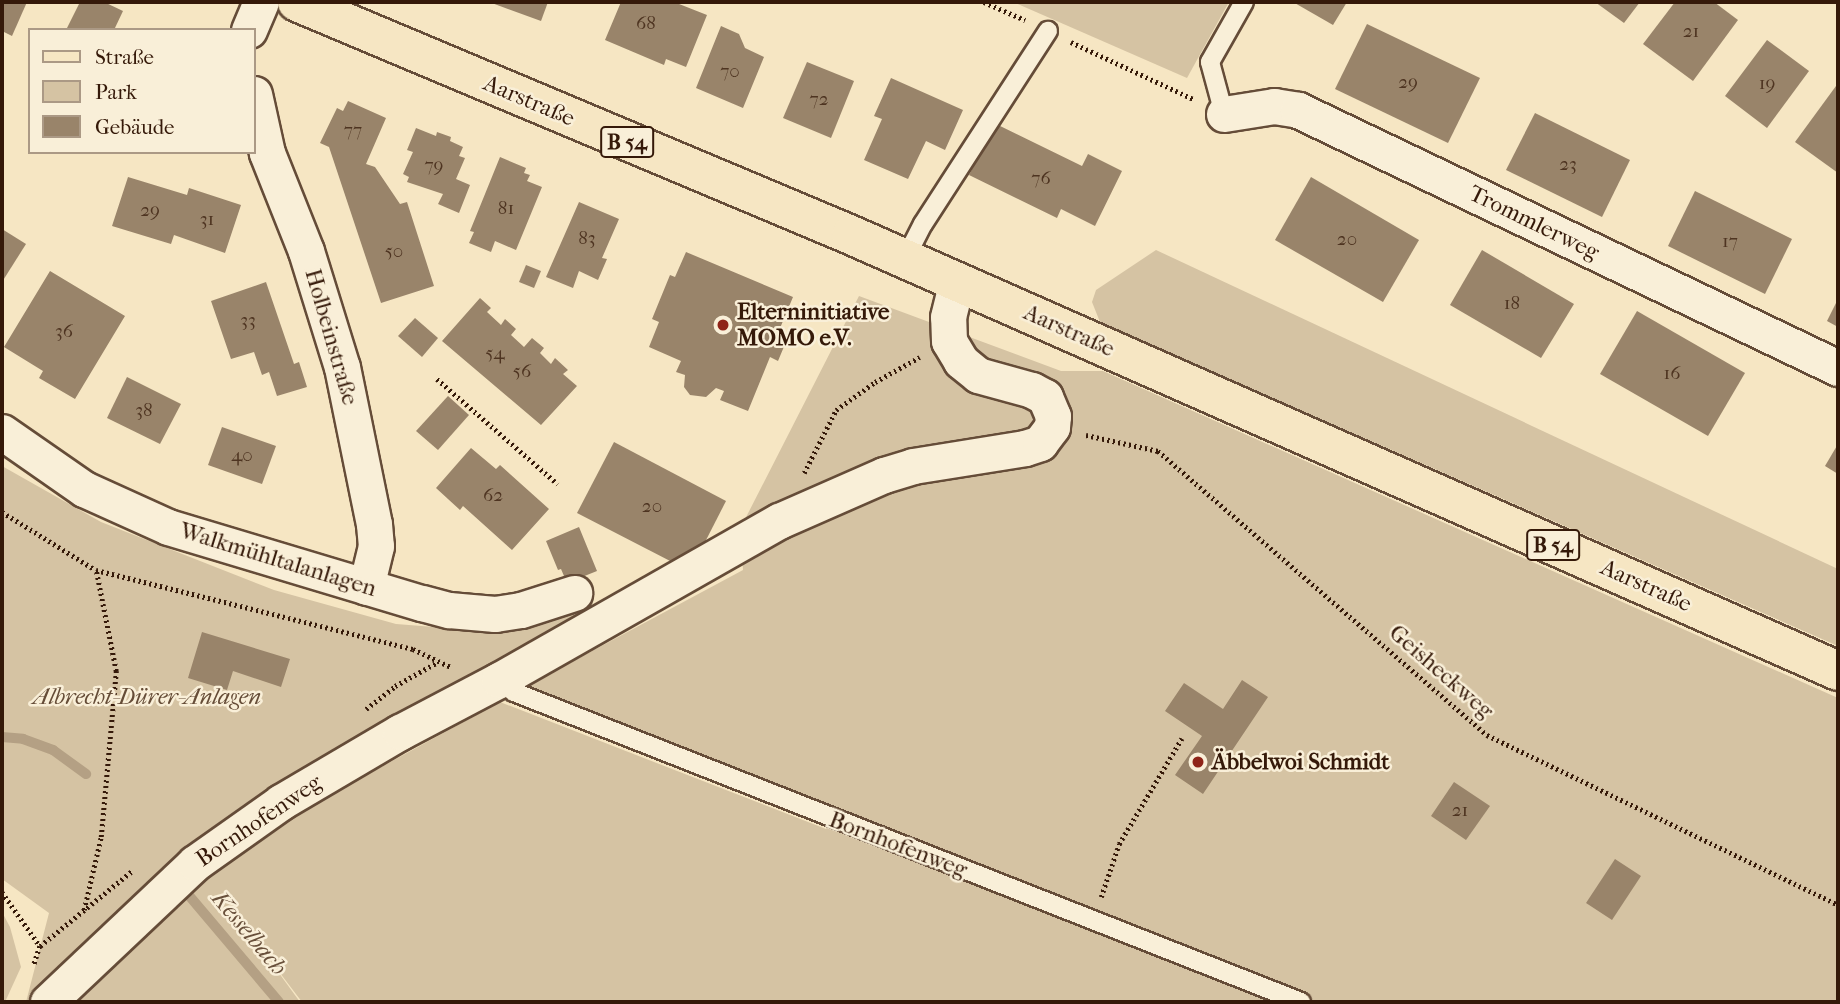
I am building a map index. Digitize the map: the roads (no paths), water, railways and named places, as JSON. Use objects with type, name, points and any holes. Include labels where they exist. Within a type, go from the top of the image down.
[{"type":"main road","name":"Aarstraße","points":[[297,2],[905,259],[1838,671]]},
{"type":"street","points":[[250,28],[261,2]]},
{"type":"street","name":"Holbeinstraße","points":[[256,103],[267,153],[306,251],[342,367],[374,524],[376,546],[366,587]]},
{"type":"street","name":"Trommlerweg","points":[[1224,114],[1274,106],[1298,110],[1838,368]]},
{"type":"street","name":"Bornhofenweg","points":[[48,1002],[161,892],[195,863],[293,795],[400,732],[499,680],[779,521],[884,475],[913,466],[1033,447],[1045,439],[1052,426],[1053,416],[1045,397],[1032,390],[978,374],[961,361],[948,341],[948,317],[957,282]]},
{"type":"street","name":"Walkmühltalanlagen","points":[[2,432],[84,489],[168,527],[366,587],[471,614],[520,610],[574,593]]},
{"type":"lane","points":[[1224,114],[1210,62],[1244,2]]},
{"type":"lane","points":[[905,259],[923,224],[1048,31]]},
{"type":"lane","name":"Bornhofenweg","points":[[499,680],[514,692],[1301,1002]]},
{"type":"waterway","name":"Kesselbach","points":[[2,737],[23,739],[53,750],[86,774]]},
{"type":"waterway","name":"Kesselbach","points":[[186,892],[279,1002]]},
{"type":"place","name":"Elterninitiative MOMO e.V.","points":[[723,325]]},
{"type":"place","name":"Äbbelwoi Schmidt","points":[[1198,762]]},
{"type":"park label","name":"Albrecht-Dürer-Anlagen","points":[[147,697]]}]
